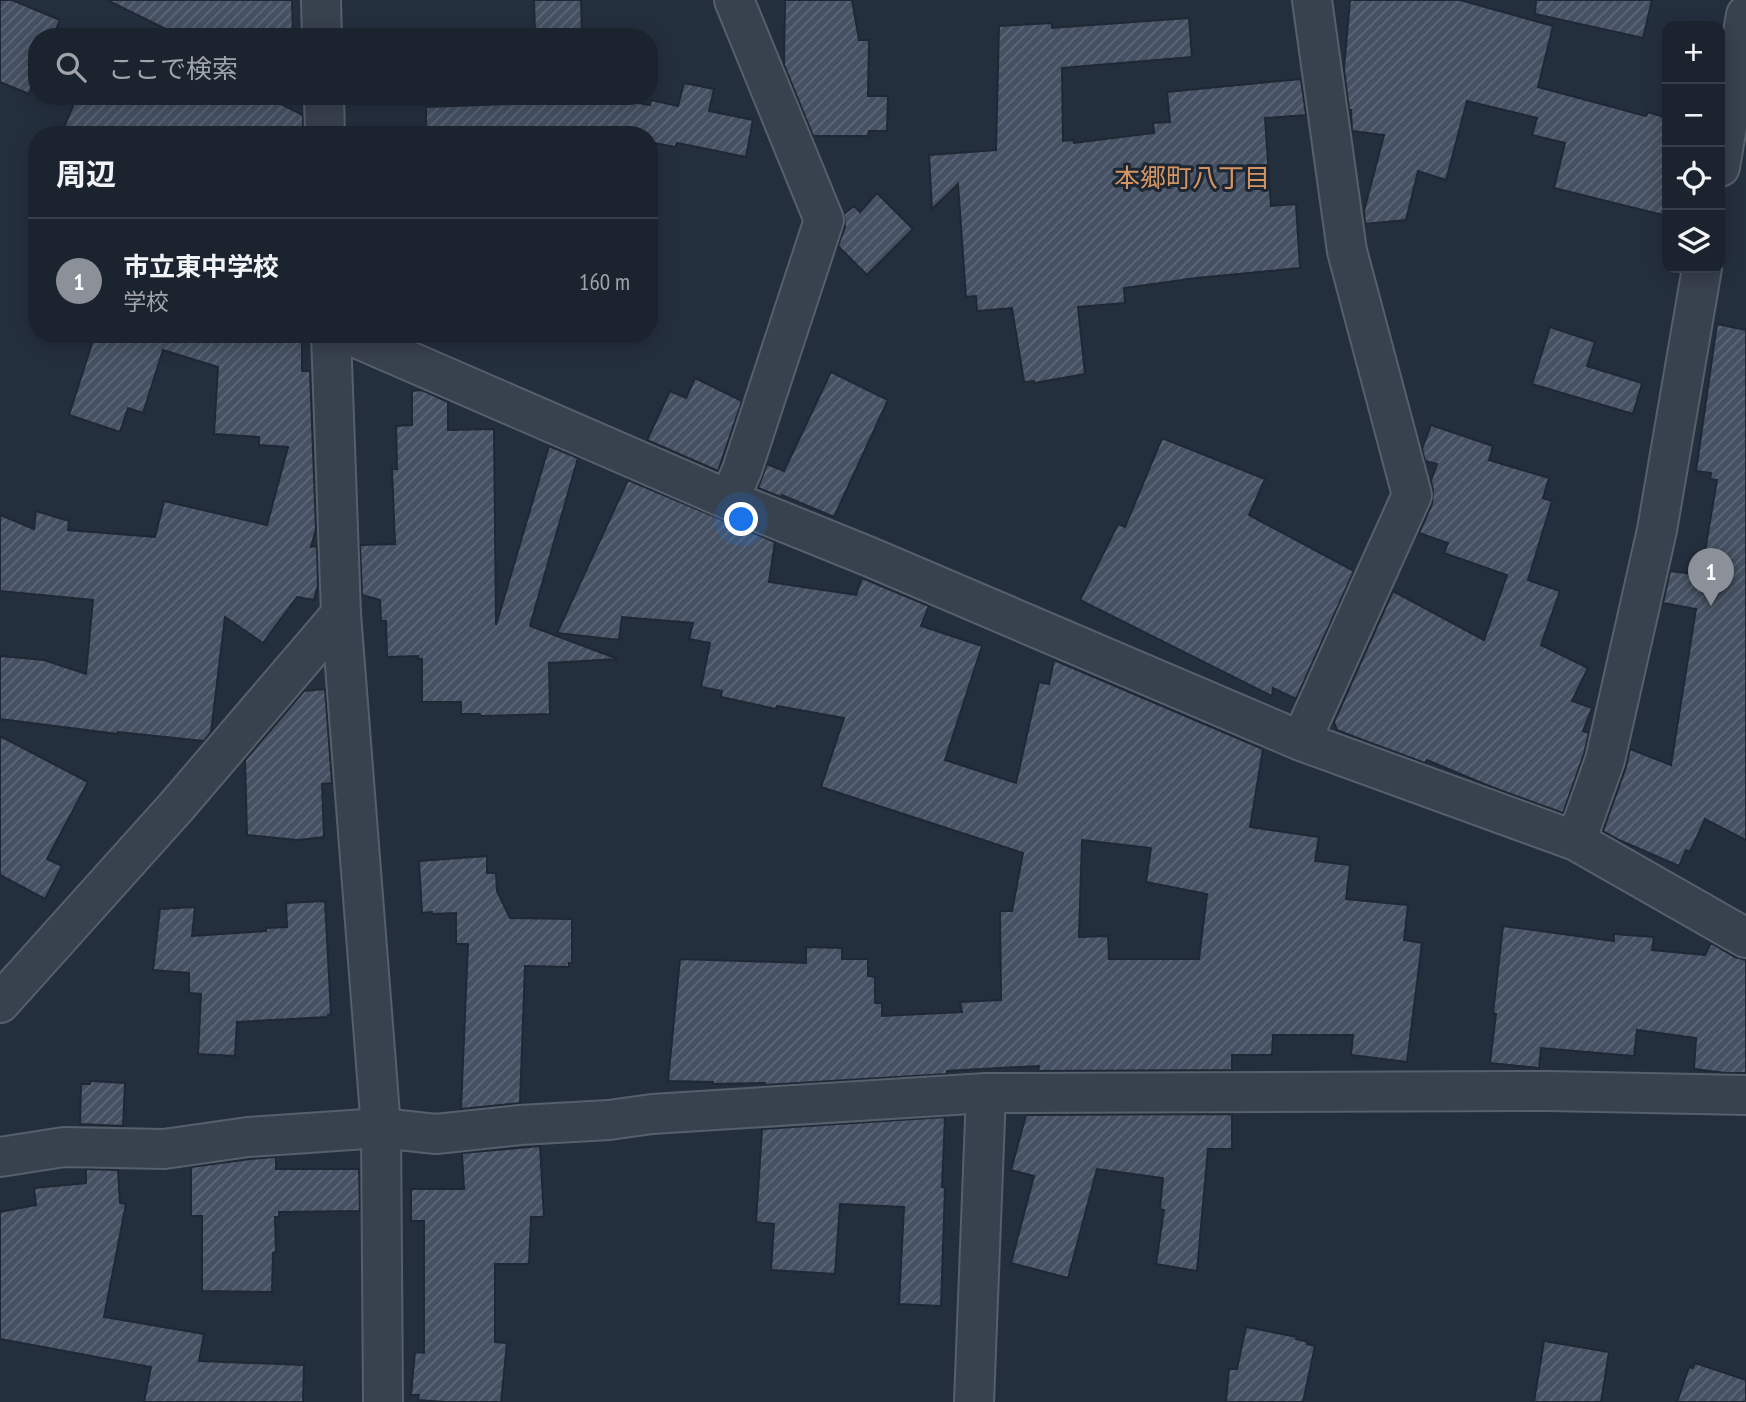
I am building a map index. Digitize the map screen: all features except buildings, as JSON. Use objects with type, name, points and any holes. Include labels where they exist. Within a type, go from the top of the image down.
[{"type":"street","points":[[321,0],[322,28]]},
{"type":"street","points":[[729,500],[742,470],[824,219],[734,0]]},
{"type":"street","points":[[1301,741],[1412,495],[1347,251],[1312,0]]},
{"type":"street","points":[[1723,147],[1746,15]]},
{"type":"street","points":[[324,105],[325,126]]},
{"type":"street","points":[[1576,841],[1605,760],[1654,544],[1701,273]]},
{"type":"street","points":[[331,343],[341,614],[381,1128],[383,1402]]},
{"type":"street","points":[[369,343],[729,500],[870,557],[1301,741],[1576,841],[1746,938]]},
{"type":"street","points":[[0,1003],[176,807],[341,614]]},
{"type":"street","points":[[0,1157],[64,1147],[164,1149],[248,1137],[381,1128],[436,1134],[652,1114],[986,1093],[1549,1090],[1746,1095]]},
{"type":"street","points":[[974,1402],[986,1093]]},
{"type":"place","name":"市立東中学校","points":[[1711,606]]},
{"type":"district","name":"本郷町八丁目","points":[[1192,178]]}]
